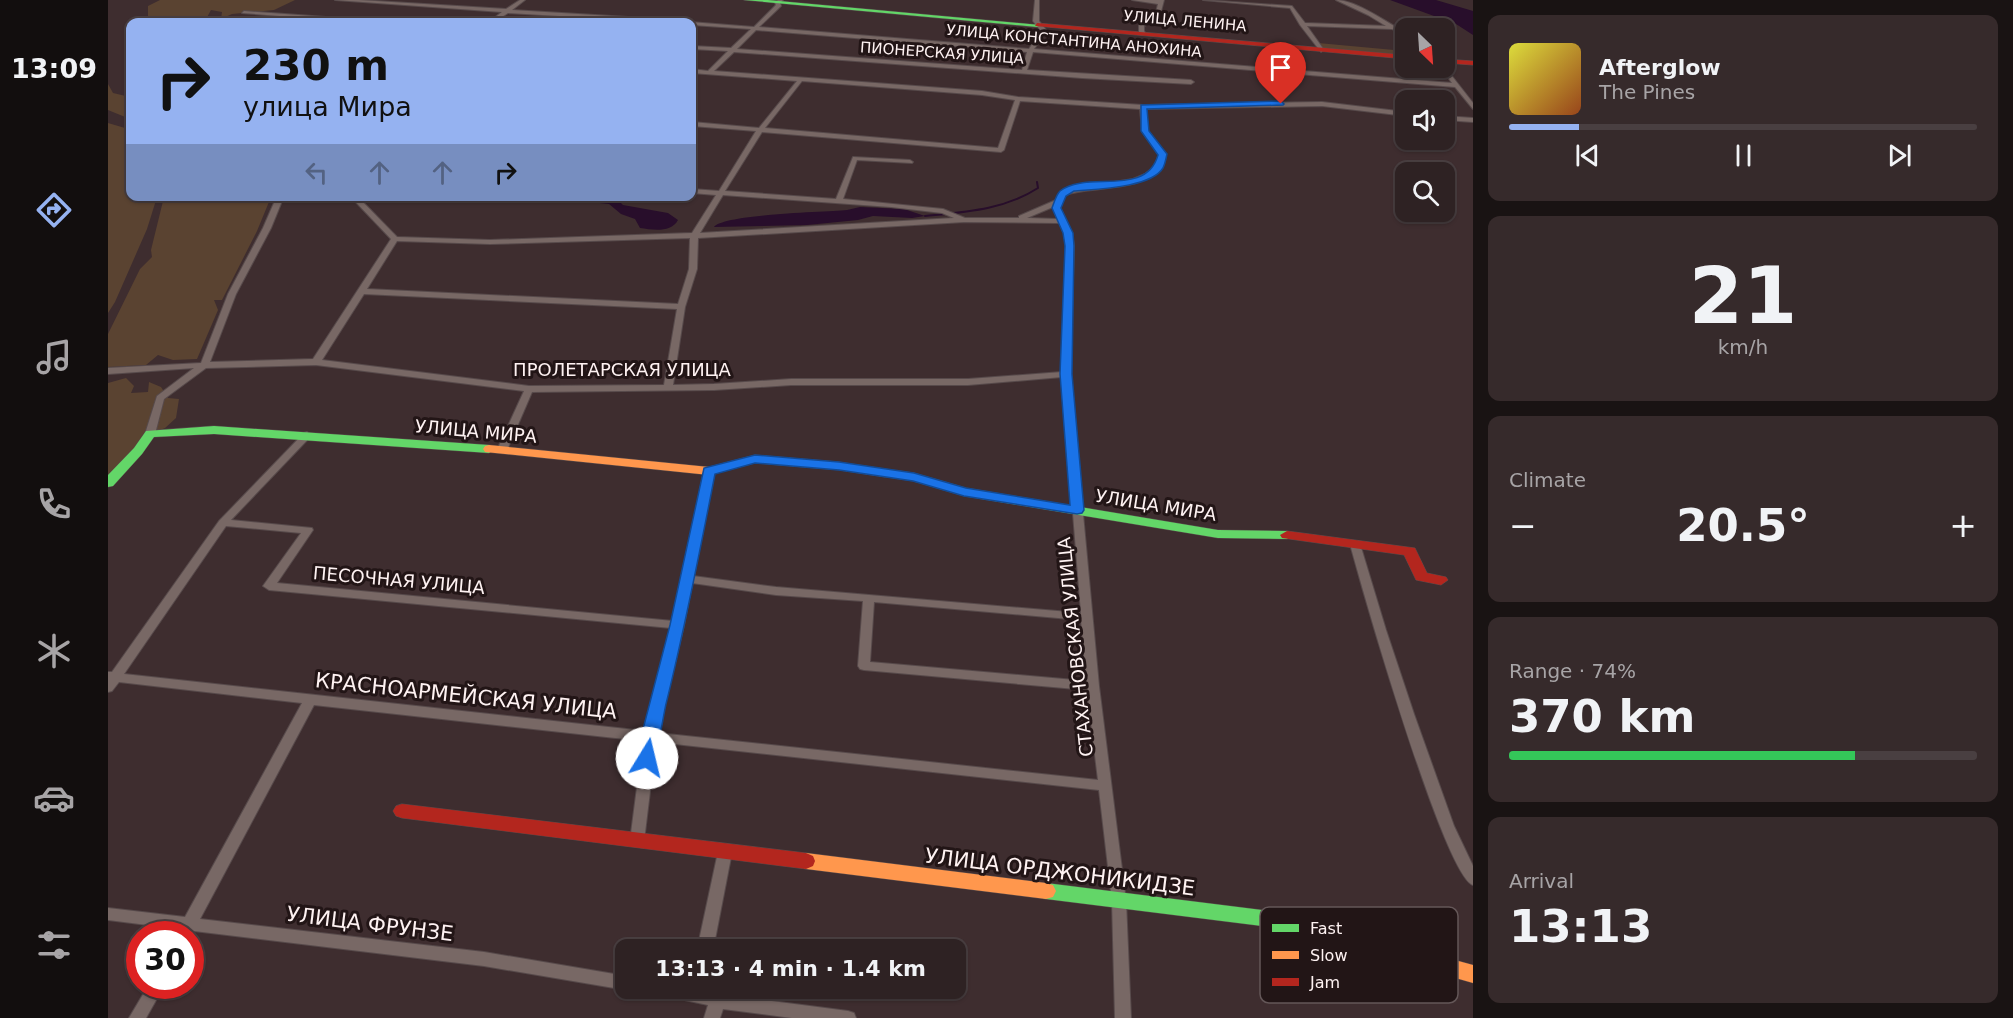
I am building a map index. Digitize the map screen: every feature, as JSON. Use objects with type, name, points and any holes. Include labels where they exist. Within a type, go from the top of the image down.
[{"type":"street","points":[[337,0],[610,18]]},
{"type":"street","points":[[497,18],[523,0]]},
{"type":"street","name":"УЛИЦА ЛЕНИНА","points":[[747,0],[1395,56]]},
{"type":"street","points":[[1024,71],[1032,49],[1044,31],[1036,21],[1036,0]]},
{"type":"street","points":[[1134,0],[1162,2],[1157,18],[1142,25],[1141,32],[1144,33]]},
{"type":"street","points":[[1205,0],[1292,7],[1321,50]]},
{"type":"street","points":[[1338,0],[1370,14],[1393,28]]},
{"type":"street","points":[[709,73],[779,5],[779,1]]},
{"type":"street","points":[[244,12],[318,18]]},
{"type":"street","name":"УЛИЦА КОНСТАНТИНА АНОХИНА","points":[[696,23],[1455,85]]},
{"type":"street","points":[[1302,24],[1393,28]]},
{"type":"street","name":"ПИОНЕРСКАЯ УЛИЦА","points":[[696,47],[1191,82]]},
{"type":"street","points":[[1455,62],[1473,63]]},
{"type":"street","points":[[696,71],[982,93],[1018,99],[1143,107],[1322,104],[1395,113]]},
{"type":"street","points":[[1450,78],[1473,107]]},
{"type":"street","points":[[668,387],[681,307],[693,269],[694,236],[761,129],[800,80]]},
{"type":"street","points":[[696,124],[1001,150],[1018,99]]},
{"type":"street","points":[[1011,221],[1026,217],[1060,201],[1062,194],[1072,189],[1135,181],[1152,174],[1159,168],[1162,154],[1145,131],[1143,107]]},
{"type":"street","points":[[1455,119],[1473,120]]},
{"type":"street","points":[[839,200],[855,158],[910,162]]},
{"type":"street","points":[[696,191],[839,200],[943,211],[964,220]]},
{"type":"street","points":[[108,483],[138,451],[150,434],[160,398],[204,364],[232,294],[279,201]]},
{"type":"street","points":[[358,201],[394,239],[429,242],[481,243],[694,236],[964,220],[1063,221]]},
{"type":"street","name":"СТАХАНОВСКАЯ УЛИЦА","points":[[1060,201],[1056,208],[1063,221],[1070,246],[1066,374],[1093,686],[1119,902],[1123,1018]]},
{"type":"street","points":[[316,362],[394,239]]},
{"type":"street","points":[[362,291],[681,307]]},
{"type":"street","name":"ПРОЛЕТАРСКАЯ УЛИЦА","points":[[108,370],[204,364],[316,362],[529,389],[790,382],[968,382],[1066,374]]},
{"type":"street","points":[[502,450],[529,389]]},
{"type":"street","name":"УЛИЦА МИРА","points":[[150,434],[214,430],[307,435],[502,450],[709,471],[755,459],[839,466],[914,477],[964,492],[1218,534],[1273,532],[1410,551],[1421,577],[1440,580]]},
{"type":"street","points":[[110,680],[223,523],[307,435]]},
{"type":"street","points":[[637,841],[650,737],[678,625],[709,471]]},
{"type":"street","name":"ПЕСОЧНАЯ УЛИЦА","points":[[223,523],[308,530],[269,586],[678,625]]},
{"type":"street","points":[[1355,544],[1372,609],[1418,745],[1457,855],[1473,879]]},
{"type":"street","points":[[688,579],[869,600],[1087,617]]},
{"type":"street","points":[[869,600],[864,666],[1093,686]]},
{"type":"street","name":"КРАСНОАРМЕЙСКАЯ УЛИЦА","points":[[110,680],[1106,786]]},
{"type":"street","points":[[192,921],[310,700]]},
{"type":"street","name":"УЛИЦА ОРДЖОНИКИДЗЕ","points":[[402,811],[1260,918]]},
{"type":"street","points":[[707,939],[725,852]]},
{"type":"street","name":"УЛИЦА ФРУНЗЕ","points":[[108,914],[143,921]]},
{"type":"street","name":"УЛИЦА ФРУНЗЕ","points":[[204,932],[484,959],[615,981]]},
{"type":"street","name":"УЛИЦА ОРДЖОНИКИДЗЕ","points":[[1458,970],[1473,974]]},
{"type":"street","points":[[137,1018],[148,999]]},
{"type":"street","points":[[713,999],[848,1018]]},
{"type":"street","points":[[712,1018],[717,1001]]},
{"type":"shaded area","points":[[160,0],[295,0],[274,10],[232,14],[223,18],[221,18],[222,12],[211,10],[207,18],[146,18],[148,17],[148,6]]},
{"type":"shaded area","points":[[1390,0],[1436,0],[1473,11],[1473,35],[1455,24],[1455,18],[1440,18]]},
{"type":"shaded area","points":[[1318,43],[1395,50],[1395,56],[1321,50]]},
{"type":"shaded area","points":[[108,84],[113,93],[126,96],[126,117],[108,110]]},
{"type":"shaded area","points":[[108,123],[126,129],[126,201],[156,201],[147,229],[108,313]]},
{"type":"shaded area","points":[[163,201],[269,201],[257,231],[222,300],[214,300],[218,310],[197,359],[173,360],[158,355],[146,365],[108,367],[108,334],[140,269],[152,257],[151,250]]},
{"type":"shaded area","points":[[582,201],[619,201],[623,205],[668,213],[678,220],[666,229],[640,228],[635,219],[621,214],[609,204]]},
{"type":"shaded area","points":[[860,207],[904,209],[925,216],[912,218],[873,216],[858,220],[807,225],[714,227],[721,223],[754,216],[847,210]]},
{"type":"shaded area","points":[[126,378],[134,386],[131,393],[148,392],[149,382],[161,387],[168,398],[179,399],[176,418],[165,428],[150,434],[108,477],[108,383]]},
{"type":"waterway","points":[[925,216],[969,211],[1012,201],[1038,188],[1037,182]]},
{"type":"traffic: fast","points":[[747,0],[1037,25]]},
{"type":"traffic: fast","points":[[108,483],[138,451],[150,434],[214,430],[489,449]]},
{"type":"traffic: fast","points":[[885,473],[914,477],[964,492],[1218,534],[1287,535]]},
{"type":"traffic: fast","points":[[1046,891],[1260,918]]},
{"type":"traffic: slow","points":[[489,449],[709,471],[755,459],[839,466],[885,473]]},
{"type":"traffic: slow","points":[[806,861],[1046,891]]},
{"type":"traffic: slow","points":[[1458,970],[1473,974]]},
{"type":"traffic: jam","points":[[1037,25],[1395,56]]},
{"type":"traffic: jam","points":[[1455,62],[1473,63]]},
{"type":"traffic: jam","points":[[1287,535],[1410,551],[1421,577],[1441,580]]},
{"type":"traffic: jam","points":[[402,811],[806,861]]},
{"type":"route","points":[[647,758],[650,737],[678,625],[709,471],[755,459],[839,466],[914,477],[964,492],[1077,510],[1066,374],[1070,246],[1068,233],[1056,208],[1062,194],[1072,189],[1135,181],[1145,178],[1159,168],[1162,154],[1145,131],[1143,107],[1281,104]]}]
